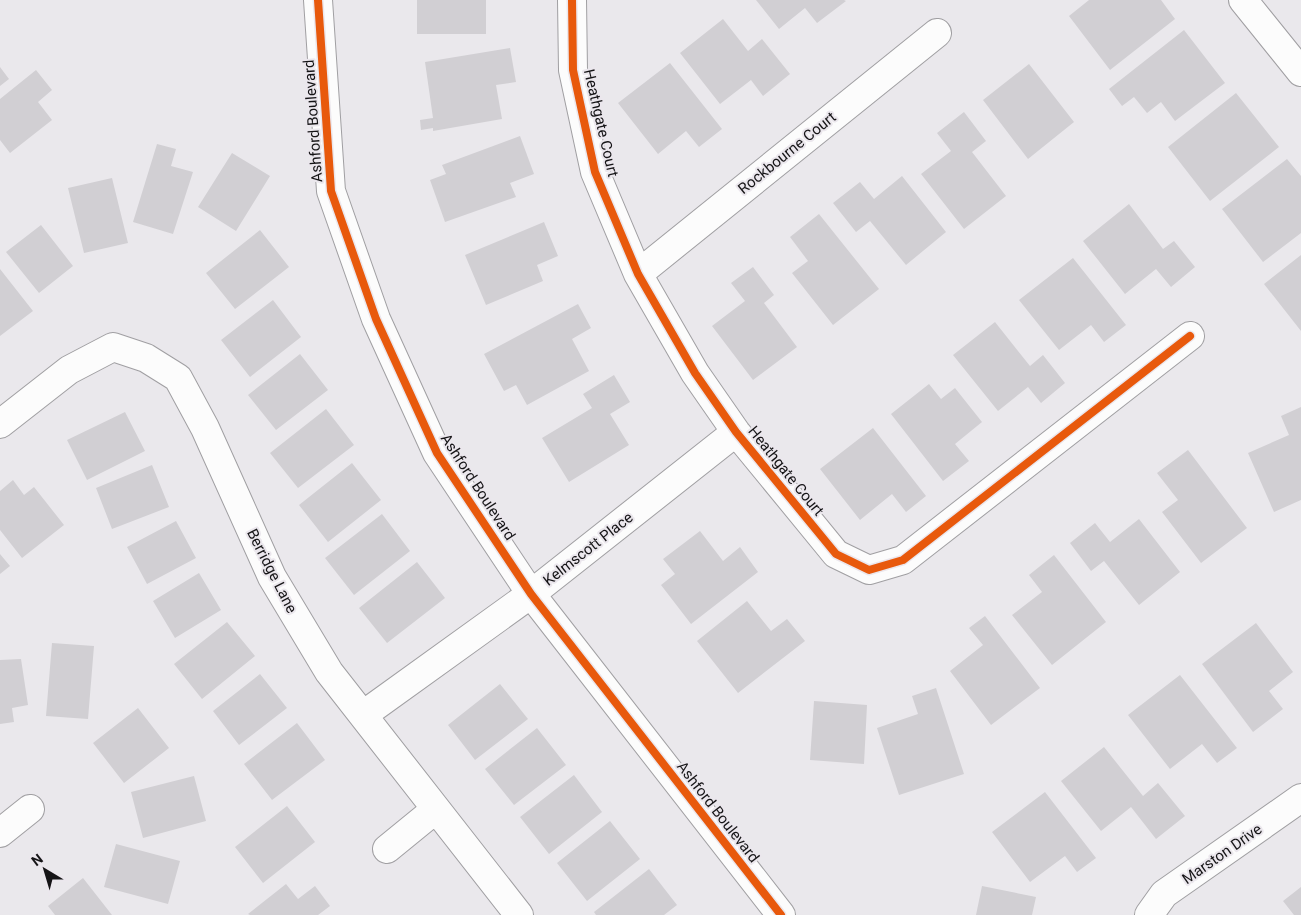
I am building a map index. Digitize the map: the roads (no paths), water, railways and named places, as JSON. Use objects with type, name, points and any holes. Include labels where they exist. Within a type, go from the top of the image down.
[{"type":"street","name":"Ashford Boulevard","points":[[318,0],[331,191],[376,319],[437,453],[531,594],[781,915]]},
{"type":"street","name":"Heathgate Court","points":[[572,0],[573,70],[595,172],[638,274],[695,374],[736,432],[836,554],[869,570],[903,560],[1190,336]]},
{"type":"street","points":[[1243,0],[1301,72]]},
{"type":"street","name":"Rockbourne Court","points":[[638,274],[937,33]]},
{"type":"street","name":"Berridge Lane","points":[[0,424],[69,370],[113,347],[146,358],[178,378],[205,428],[272,577],[329,672],[519,915]]},
{"type":"street","name":"Kelmscott Place","points":[[363,715],[531,594],[736,432]]},
{"type":"street","name":"Marston Drive","points":[[1149,915],[1164,894],[1301,798]]},
{"type":"street","points":[[0,833],[30,809]]},
{"type":"street","points":[[387,849],[436,809]]}]
